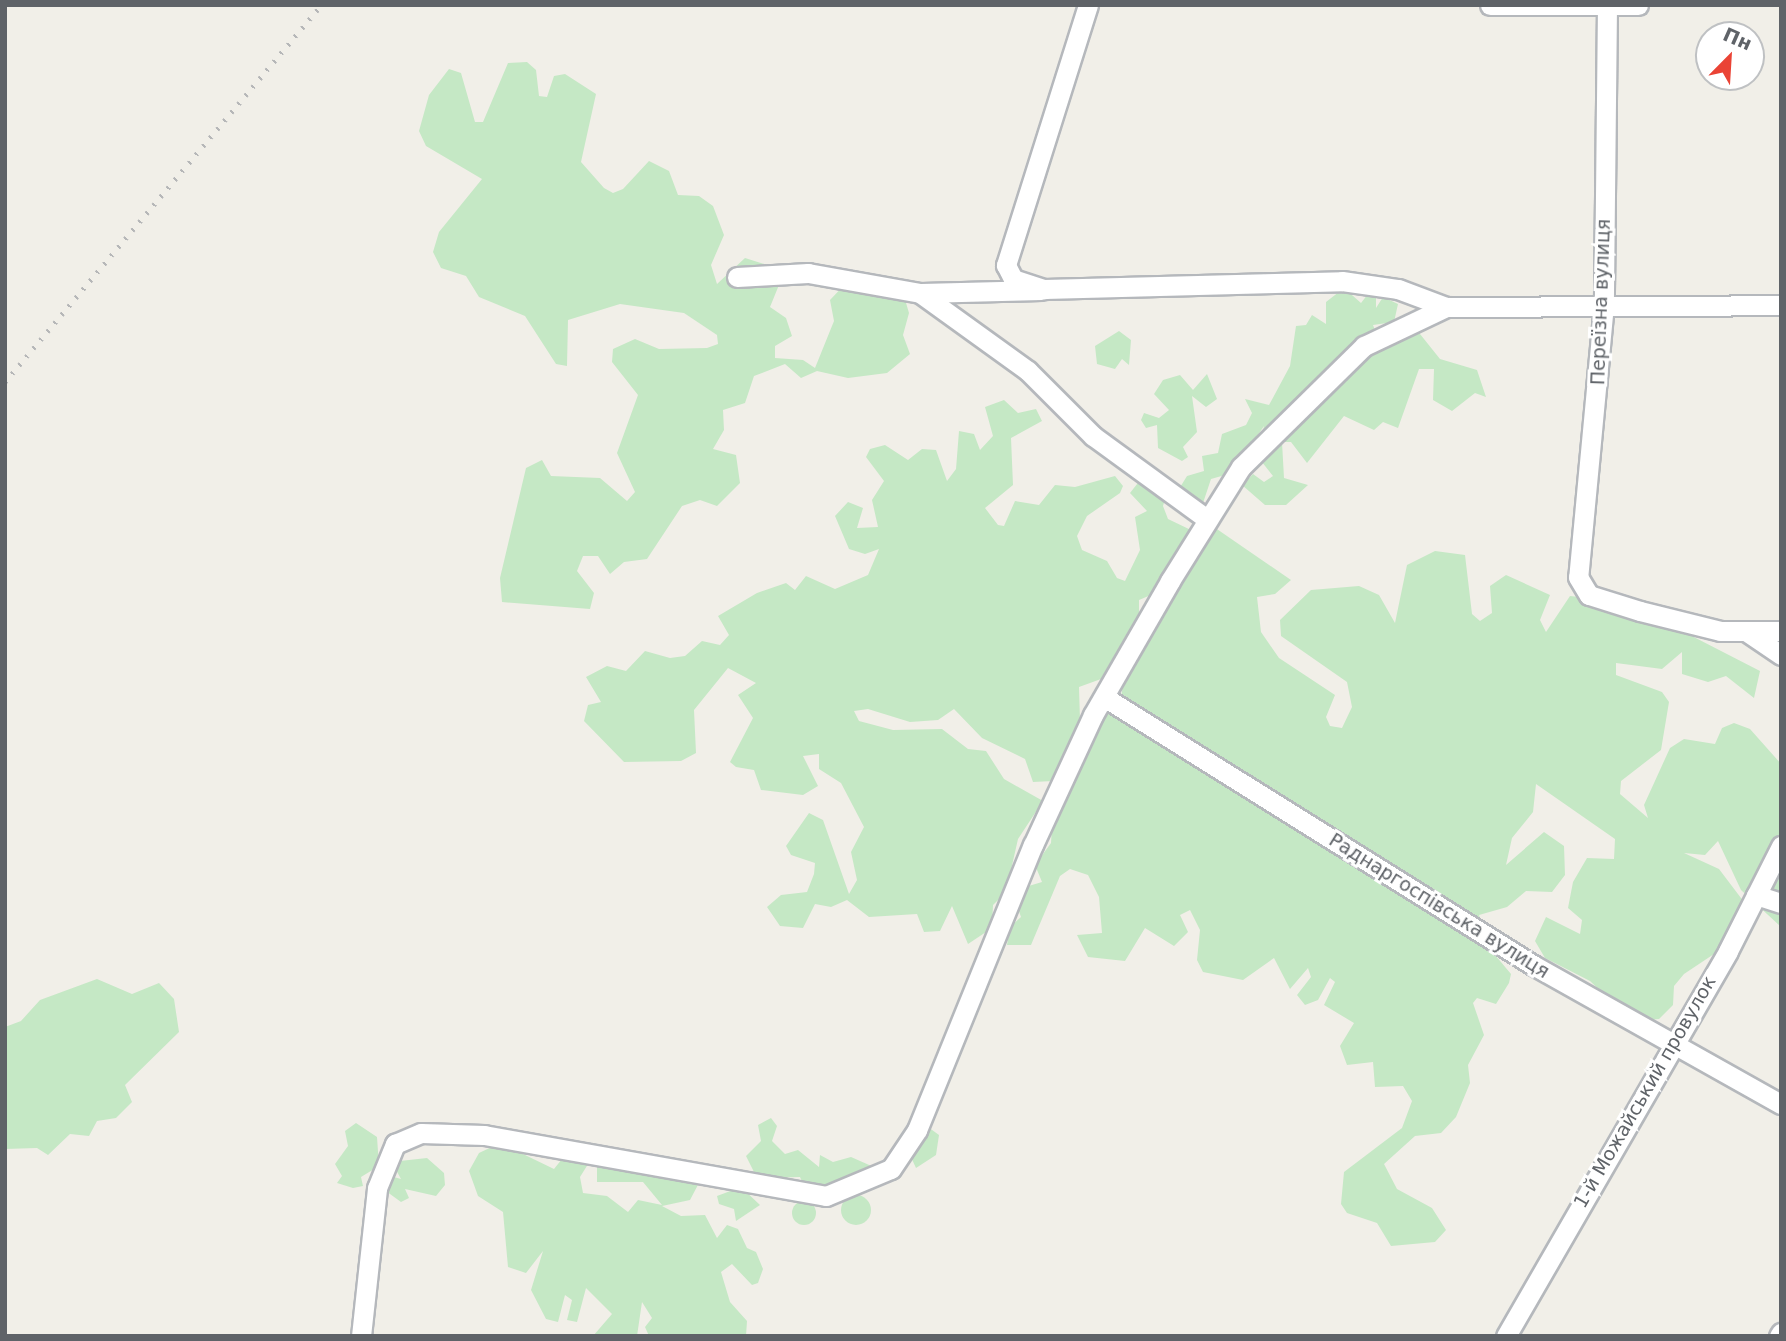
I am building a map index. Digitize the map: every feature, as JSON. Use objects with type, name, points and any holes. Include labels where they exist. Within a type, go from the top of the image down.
[{"type":"street","points":[[1044,289],[1013,279],[1006,265],[1088,5]]},
{"type":"street","points":[[1490,5],[1638,5]]},
{"type":"street","name":"Переїзна вулиця","points":[[1607,6],[1604,304],[1578,577],[1589,595],[1720,631],[1743,631]]},
{"type":"street","points":[[737,277],[808,273],[920,293],[1342,281],[1398,289],[1447,307],[1781,305]]},
{"type":"street","points":[[920,293],[1028,371],[1093,436],[1207,520]]},
{"type":"street","points":[[360,1336],[377,1188],[395,1144],[421,1133],[484,1135],[826,1196],[891,1169],[917,1130],[1033,845],[1104,697],[1241,467],[1328,376],[1364,346],[1447,307]]},
{"type":"street","points":[[1743,631],[1781,631]]},
{"type":"street","points":[[1743,631],[1781,655]]},
{"type":"street","name":"Раднаргоспівська вулиця","points":[[1104,697],[1532,965],[1675,1042],[1781,1104]]},
{"type":"street","name":"1-й Можайський провулок","points":[[1506,1336],[1675,1042],[1781,846]]},
{"type":"street","points":[[1756,895],[1781,902]]},
{"type":"green space","points":[[527,62],[536,70],[539,96],[547,97],[554,76],[565,74],[596,94],[581,162],[604,188],[613,193],[623,189],[649,161],[669,171],[678,195],[699,196],[713,206],[724,235],[711,265],[717,284],[745,258],[777,268],[781,280],[770,307],[786,318],[792,336],[775,346],[775,358],[803,360],[815,368],[834,321],[830,300],[850,279],[904,296],[909,313],[903,335],[910,354],[887,373],[848,378],[817,371],[801,378],[785,364],[754,376],[745,403],[723,410],[724,430],[713,449],[736,455],[740,483],[717,506],[700,500],[682,506],[647,559],[624,562],[610,574],[598,556],[583,556],[577,571],[594,593],[590,609],[502,602],[500,578],[526,468],[542,460],[551,476],[600,478],[627,501],[635,492],[617,453],[638,395],[612,362],[613,349],[635,339],[659,349],[707,348],[718,344],[717,335],[684,313],[620,304],[568,320],[567,366],[556,364],[525,316],[479,297],[466,276],[441,268],[433,252],[439,232],[482,179],[426,146],[419,131],[429,95],[449,69],[461,73],[475,122],[483,122],[508,63]]},
{"type":"green space","points":[[1344,288],[1361,303],[1368,294],[1376,296],[1376,308],[1383,297],[1398,304],[1394,322],[1373,325],[1381,346],[1416,329],[1440,359],[1477,370],[1486,397],[1475,393],[1452,411],[1433,400],[1434,369],[1419,369],[1398,428],[1383,422],[1374,430],[1344,416],[1307,463],[1291,442],[1282,442],[1284,478],[1308,485],[1286,505],[1265,505],[1242,485],[1253,474],[1264,482],[1273,476],[1258,457],[1264,426],[1232,473],[1211,479],[1203,503],[1179,489],[1187,476],[1204,471],[1202,456],[1218,453],[1222,434],[1246,425],[1252,413],[1245,399],[1269,405],[1290,366],[1296,326],[1306,325],[1312,315],[1326,324],[1326,302]]},
{"type":"green space","points":[[1119,331],[1131,340],[1129,365],[1122,359],[1115,369],[1097,364],[1095,346]]},
{"type":"green space","points":[[1207,374],[1217,399],[1206,407],[1192,396],[1197,432],[1183,447],[1188,457],[1182,461],[1158,448],[1157,425],[1146,428],[1141,420],[1144,413],[1159,418],[1169,410],[1154,394],[1163,380],[1180,375],[1193,390]]},
{"type":"green space","points":[[1004,400],[1018,413],[1036,409],[1042,421],[1011,438],[1013,485],[985,508],[998,525],[1004,526],[1015,501],[1039,505],[1055,485],[1075,487],[1115,476],[1123,486],[1120,493],[1087,516],[1077,536],[1082,550],[1107,561],[1117,578],[1125,581],[1140,550],[1135,517],[1147,511],[1130,493],[1141,479],[1168,489],[1163,506],[1168,519],[1193,531],[1158,592],[1139,600],[1139,623],[1115,662],[1101,679],[1079,687],[1080,720],[1053,781],[1033,782],[1025,759],[982,738],[954,709],[938,720],[910,722],[868,709],[854,711],[859,721],[893,730],[942,729],[968,749],[986,751],[1004,779],[1043,801],[1018,839],[1006,892],[993,905],[992,928],[968,944],[952,906],[940,931],[924,932],[917,914],[869,917],[847,900],[831,907],[815,904],[803,928],[780,926],[767,907],[781,895],[807,892],[814,874],[815,863],[791,855],[786,846],[809,813],[823,820],[849,894],[857,880],[851,852],[864,827],[841,783],[819,769],[819,754],[803,756],[818,786],[803,795],[761,790],[754,770],[736,767],[730,762],[753,718],[738,695],[756,683],[728,668],[694,710],[696,753],[681,761],[624,762],[584,721],[588,705],[601,702],[586,677],[607,666],[626,671],[645,651],[670,658],[685,656],[702,641],[720,645],[729,635],[718,616],[757,593],[786,583],[795,590],[806,576],[835,589],[868,575],[879,549],[865,554],[849,549],[835,516],[848,502],[863,508],[857,528],[878,527],[872,500],[884,481],[866,457],[870,449],[885,445],[908,460],[922,449],[936,450],[947,481],[956,469],[959,431],[974,434],[980,450],[993,436],[985,407]]},
{"type":"green space","points":[[1211,525],[1291,580],[1275,594],[1257,597],[1261,632],[1279,658],[1335,695],[1326,717],[1330,726],[1342,728],[1352,707],[1347,682],[1281,636],[1280,620],[1311,590],[1359,586],[1379,595],[1395,623],[1407,565],[1435,551],[1465,555],[1472,614],[1480,621],[1492,613],[1490,586],[1506,575],[1550,595],[1540,620],[1546,632],[1570,596],[1579,597],[1626,618],[1686,633],[1760,671],[1754,698],[1726,676],[1708,682],[1682,674],[1682,652],[1662,669],[1616,663],[1616,675],[1662,692],[1669,702],[1661,750],[1621,781],[1620,794],[1648,818],[1644,805],[1670,748],[1684,739],[1715,744],[1722,728],[1734,723],[1750,729],[1781,764],[1781,927],[1741,890],[1718,841],[1705,855],[1684,853],[1719,869],[1744,902],[1717,952],[1684,974],[1674,986],[1673,1005],[1659,1019],[1646,1020],[1610,1000],[1590,981],[1545,958],[1535,941],[1546,917],[1580,934],[1582,920],[1568,908],[1573,882],[1587,858],[1614,859],[1615,839],[1536,784],[1533,812],[1512,838],[1506,865],[1544,832],[1564,846],[1565,875],[1552,892],[1526,891],[1507,907],[1479,915],[1490,949],[1511,974],[1509,983],[1496,1004],[1477,998],[1473,1003],[1484,1035],[1468,1065],[1470,1083],[1456,1117],[1441,1133],[1415,1136],[1384,1164],[1397,1189],[1432,1208],[1446,1230],[1435,1242],[1391,1246],[1377,1223],[1347,1213],[1341,1204],[1344,1172],[1402,1128],[1412,1101],[1403,1086],[1375,1087],[1373,1062],[1347,1065],[1340,1046],[1354,1023],[1324,1005],[1335,982],[1330,978],[1318,1000],[1305,1005],[1297,995],[1311,977],[1308,968],[1290,989],[1274,958],[1243,980],[1203,972],[1197,960],[1200,930],[1190,910],[1180,915],[1188,932],[1174,946],[1145,928],[1125,961],[1088,957],[1077,935],[1102,933],[1099,897],[1088,875],[1070,869],[1060,876],[1031,945],[1007,945],[1010,927],[1021,917],[1016,903],[1022,888],[1042,882],[1035,865],[1051,843],[1052,826],[1100,718],[1120,704],[1125,672]]},
{"type":"green space","points":[[97,979],[132,994],[159,983],[174,999],[179,1032],[125,1085],[132,1102],[116,1118],[97,1121],[89,1136],[70,1134],[48,1155],[37,1148],[5,1149],[5,1027],[21,1021],[40,1000]]},
{"type":"green space","points":[[771,1118],[777,1126],[772,1141],[785,1154],[798,1150],[819,1167],[820,1155],[833,1162],[851,1157],[876,1168],[833,1188],[803,1184],[800,1177],[757,1178],[746,1156],[761,1141],[758,1125]]},
{"type":"green space","points":[[356,1123],[377,1137],[379,1166],[361,1177],[363,1186],[353,1188],[337,1183],[342,1176],[335,1164],[348,1146],[345,1131]]},
{"type":"green space","points":[[928,1127],[939,1135],[936,1155],[916,1168],[910,1155]]},
{"type":"green space","points":[[500,1143],[554,1169],[566,1154],[590,1161],[580,1177],[583,1193],[607,1196],[628,1212],[638,1200],[662,1205],[643,1182],[597,1182],[597,1163],[700,1181],[690,1200],[662,1206],[681,1216],[705,1215],[717,1238],[727,1225],[738,1229],[747,1248],[756,1252],[763,1269],[758,1283],[752,1285],[732,1264],[721,1272],[730,1302],[747,1321],[746,1336],[649,1336],[645,1327],[652,1318],[642,1302],[637,1336],[593,1336],[612,1314],[586,1288],[577,1322],[567,1320],[572,1300],[565,1295],[558,1322],[546,1319],[531,1290],[543,1251],[526,1273],[508,1267],[503,1212],[478,1196],[469,1171],[479,1153]]},
{"type":"green space","points":[[427,1158],[444,1173],[445,1185],[436,1196],[405,1189],[409,1198],[401,1202],[379,1186],[390,1176],[401,1179],[395,1168],[400,1161]]},
{"type":"green space","points":[[741,1187],[760,1205],[736,1221],[734,1209],[719,1204],[717,1196]]},
{"type":"green space","points":[[856,1195],[867,1199],[871,1210],[867,1221],[856,1225],[845,1221],[841,1210],[845,1199]]},
{"type":"green space","points":[[804,1201],[813,1204],[816,1213],[813,1222],[804,1225],[795,1222],[792,1213],[795,1204]]},
{"type":"railway","points":[[5,382],[321,5]]}]
